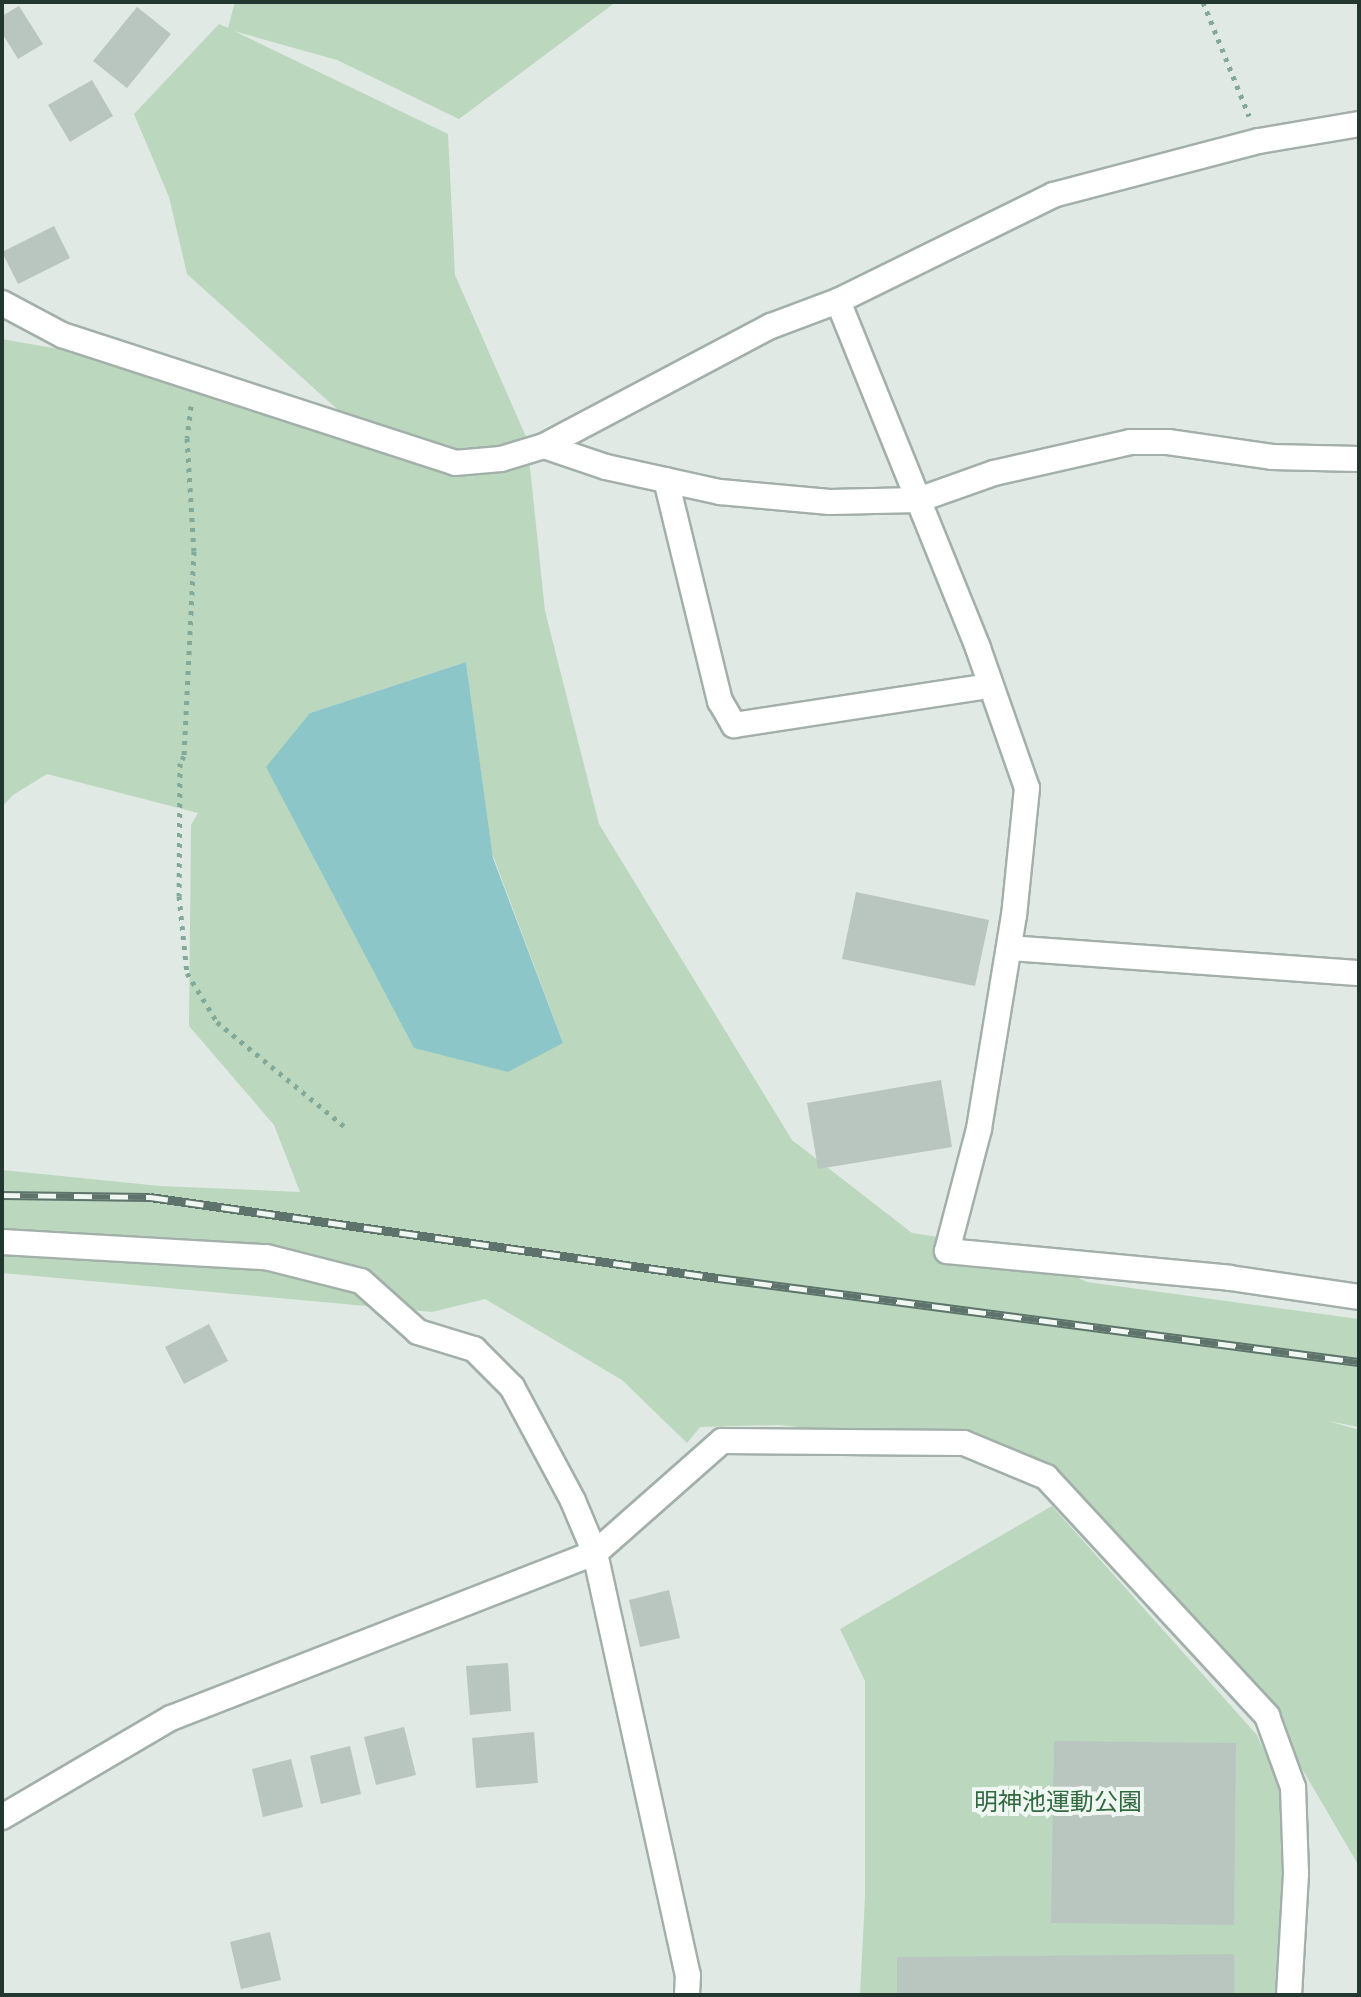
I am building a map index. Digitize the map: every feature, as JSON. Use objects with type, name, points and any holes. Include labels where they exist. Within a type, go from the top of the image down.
[{"type":"street","points":[[2,303],[62,335],[455,463],[501,459],[544,446],[771,326],[838,301],[1053,195],[1259,141],[1359,124]]},
{"type":"street","points":[[838,301],[918,500],[1027,788],[1009,948],[979,1129],[947,1251],[1230,1278],[1359,1297]]},
{"type":"street","points":[[544,446],[606,467],[720,492],[830,502],[918,500],[994,473],[1130,442],[1168,442],[1272,457],[1359,459]]},
{"type":"street","points":[[666,480],[720,701],[734,725],[990,686]]},
{"type":"street","points":[[1009,948],[1359,973]]},
{"type":"street","points":[[2,1242],[266,1257],[361,1281],[418,1332],[474,1349],[512,1387],[573,1501],[595,1553],[688,1975],[687,1995]]},
{"type":"street","points":[[2,1817],[171,1718],[595,1553],[722,1441],[964,1443],[1046,1477],[1267,1716],[1293,1787],[1296,1874],[1289,1995]]},
{"type":"path","points":[[1203,2],[1259,141]]},
{"type":"path","points":[[195,379],[187,438],[194,551],[184,756],[180,778],[179,896],[187,973],[217,1022],[344,1126]]},
{"type":"green space","points":[[235,2],[616,2],[459,119],[337,60],[234,31],[448,134],[455,275],[527,439],[545,611],[599,824],[792,1140],[912,1233],[1017,1249],[1087,1282],[1359,1319],[1359,1427],[1328,1421],[1359,1430],[1359,1866],[1298,1762],[1141,1561],[1066,1482],[964,1443],[778,1425],[700,1427],[687,1443],[622,1380],[485,1299],[432,1312],[2,1273],[2,1170],[160,1186],[300,1192],[274,1125],[189,1026],[191,825],[198,813],[47,774],[13,795],[2,807],[2,339],[159,367],[347,418],[187,274],[169,197],[134,114],[219,24],[228,28]],"holes":[[[466,662],[492,853],[563,1043],[310,713]]]},
{"type":"green space","name":"明神池運動公園","points":[[1052,1506],[1257,1735],[1282,1789],[1282,1995],[860,1995],[865,1897],[865,1681],[840,1629]]},
{"type":"water","points":[[466,662],[493,858],[563,1043],[508,1072],[414,1048],[266,767],[310,713]]},
{"type":"building","points":[[19,6],[43,44],[18,59],[2,33],[2,16]]},
{"type":"building","points":[[137,7],[171,34],[127,88],[93,61]]},
{"type":"building","points":[[92,80],[113,116],[70,142],[48,105]]},
{"type":"building","points":[[54,226],[70,258],[18,284],[2,252]]},
{"type":"building","points":[[856,892],[989,920],[975,986],[842,959]]},
{"type":"building","points":[[941,1080],[952,1147],[818,1169],[807,1103]]},
{"type":"building","points":[[209,1324],[228,1361],[184,1384],[165,1347]]},
{"type":"building","points":[[669,1590],[680,1638],[640,1647],[629,1600]]},
{"type":"building","points":[[508,1663],[511,1711],[470,1715],[466,1666]]},
{"type":"building","points":[[404,1727],[416,1775],[376,1785],[364,1737]]},
{"type":"building","points":[[534,1732],[538,1783],[476,1788],[472,1738]]},
{"type":"building","points":[[1054,1741],[1236,1743],[1234,1925],[1051,1923]]},
{"type":"building","points":[[350,1746],[361,1794],[321,1804],[310,1756]]},
{"type":"building","points":[[291,1759],[303,1807],[263,1817],[252,1769]]},
{"type":"building","points":[[270,1932],[281,1980],[241,1989],[230,1942]]},
{"type":"building","points":[[1234,1954],[1234,1995],[897,1995],[897,1957]]},
{"type":"railway","points":[[2,1195],[150,1197],[718,1278],[1359,1362]]}]
